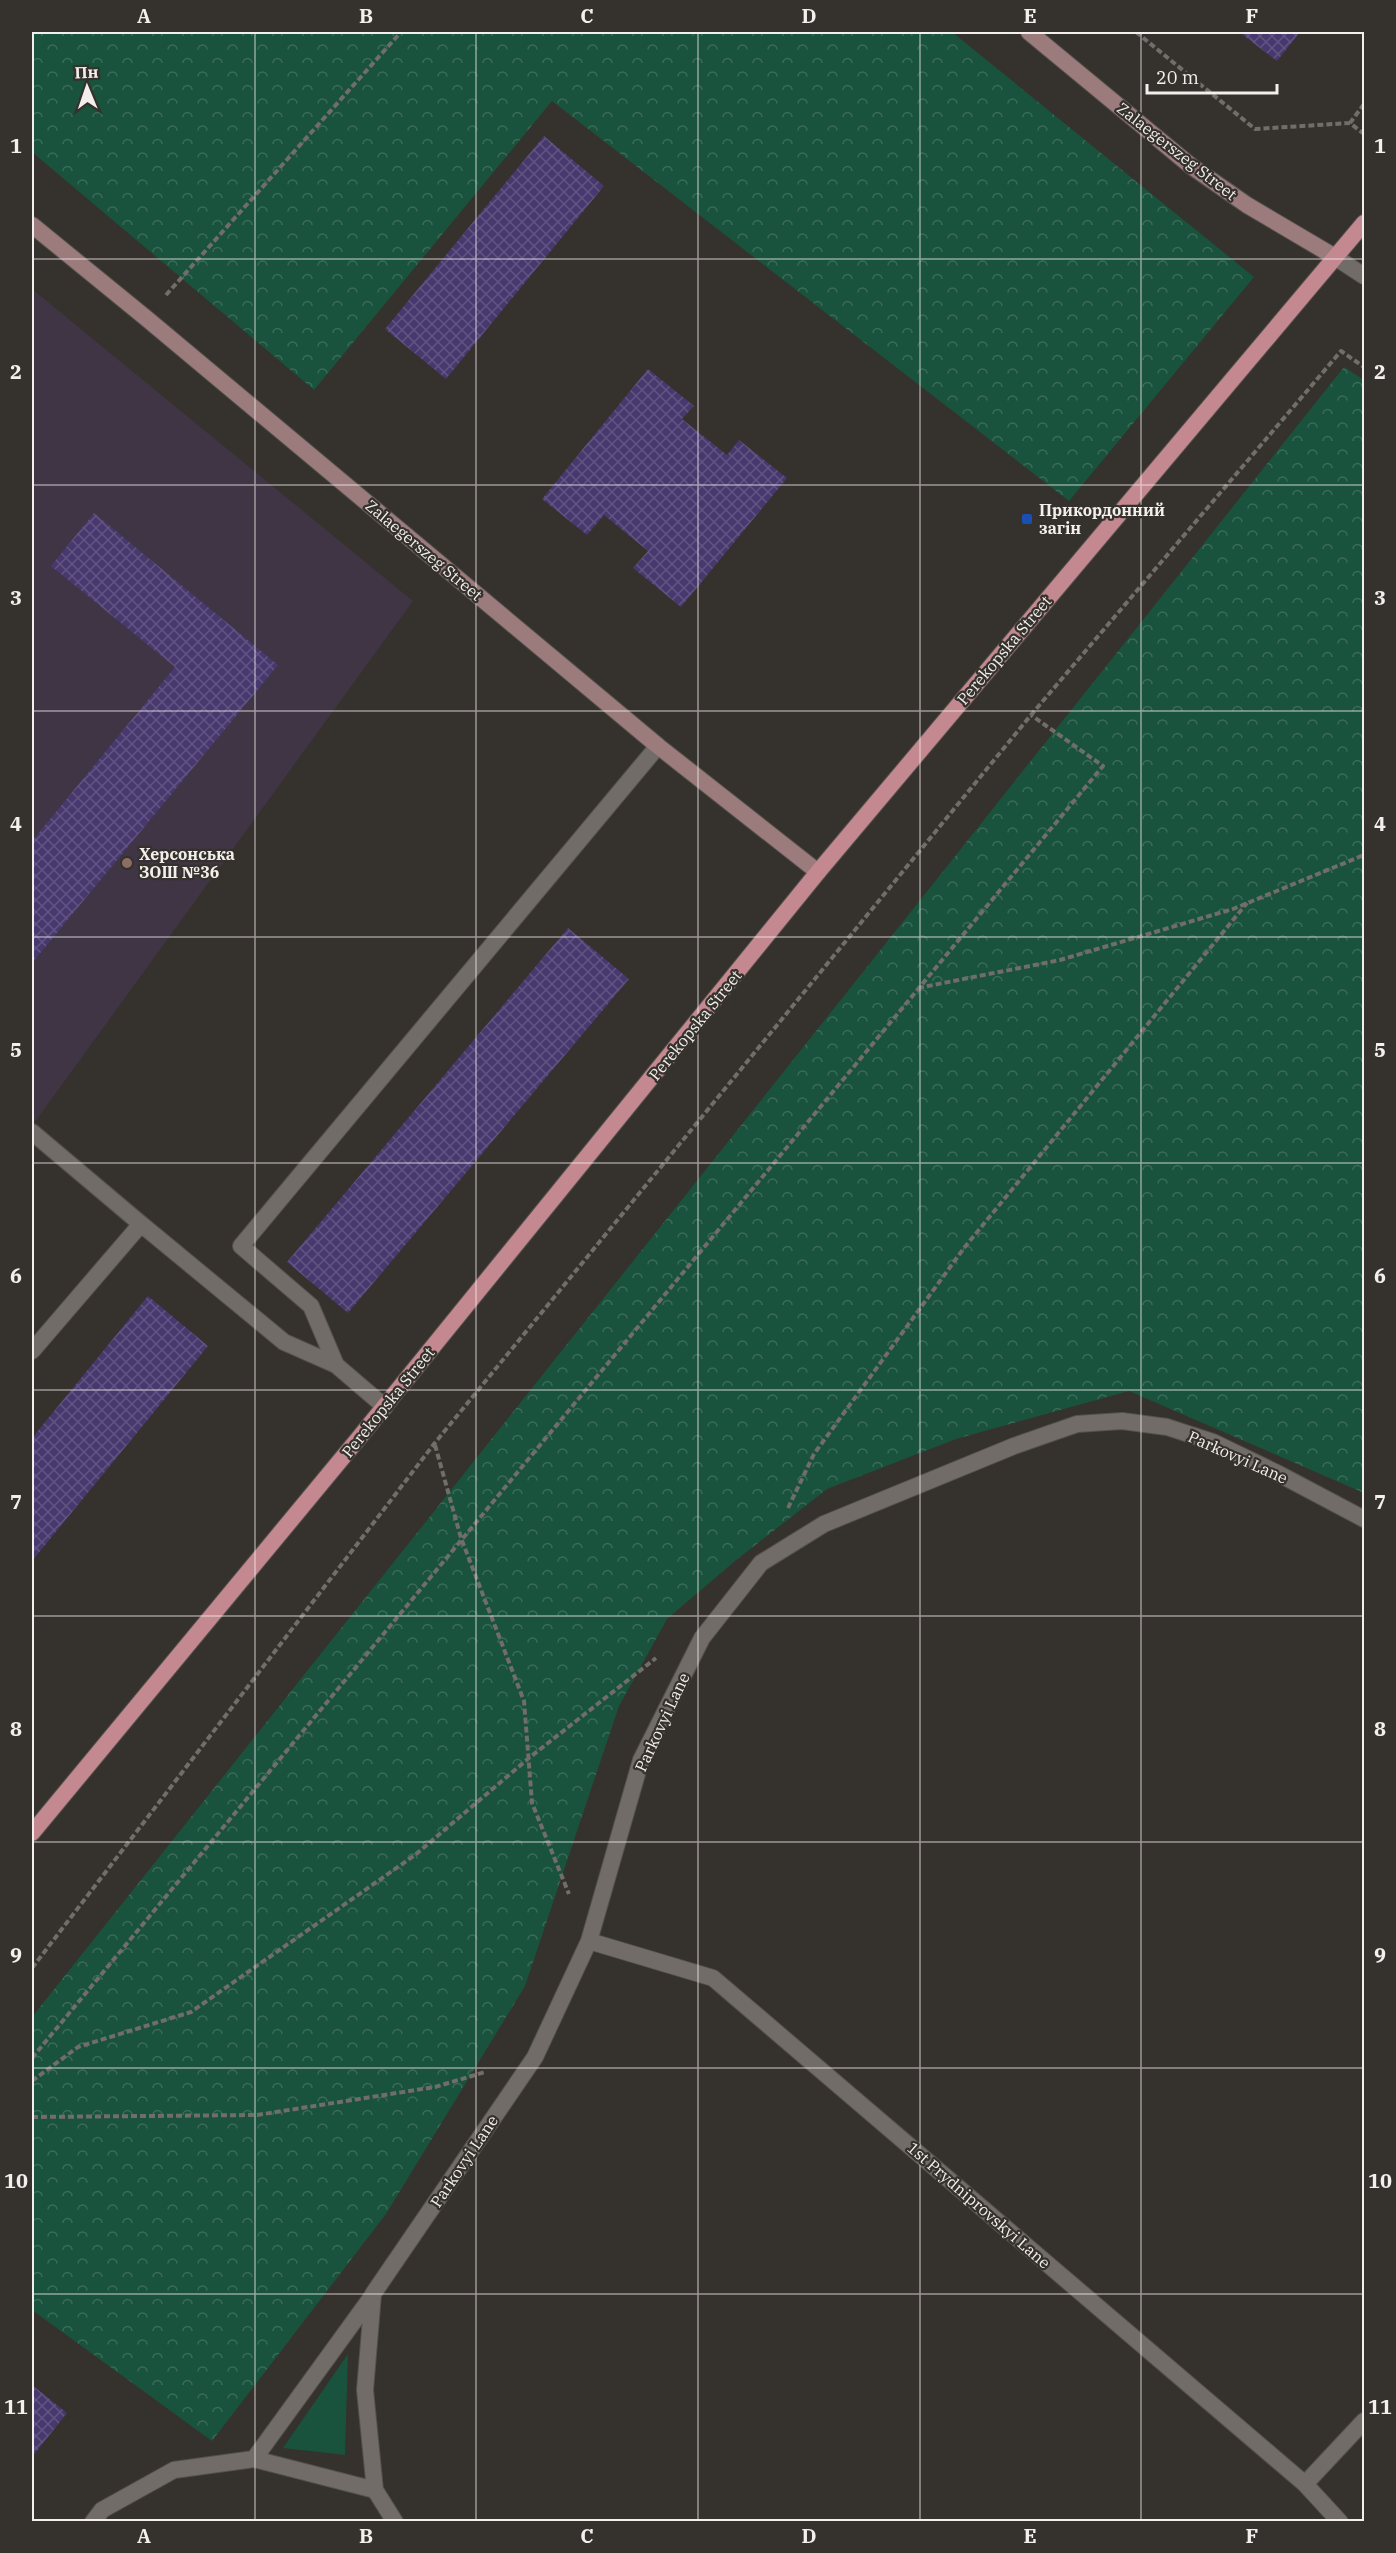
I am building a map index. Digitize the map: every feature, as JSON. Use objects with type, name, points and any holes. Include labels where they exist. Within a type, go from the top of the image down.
[{"type":"main road","name":"Zalaegerszeg Street","points":[[1029,32],[1191,166],[1247,205],[1335,257]]},
{"type":"main road","name":"Perekopska Street","points":[[32,1833],[385,1407],[818,872],[1365,223]]},
{"type":"main road","name":"Zalaegerszeg Street","points":[[32,225],[658,746],[818,872]]},
{"type":"street","points":[[1335,257],[1365,276]]},
{"type":"street","points":[[336,1365],[311,1306],[240,1246],[658,746]]},
{"type":"street","points":[[32,1132],[284,1342],[336,1365],[385,1407]]},
{"type":"street","points":[[32,1351],[141,1224]]},
{"type":"street","name":"Parkovyi Lane","points":[[375,2490],[365,2390],[373,2294],[535,2057],[589,1941],[640,1760],[702,1638],[761,1563],[824,1524],[1014,1446],[1077,1424],[1122,1421],[1167,1427],[1179,1431],[1232,1451],[1365,1520]]},
{"type":"street","name":"1st Prydniprovskyi Lane","points":[[589,1941],[713,1977],[1305,2484],[1340,2522]]},
{"type":"street","points":[[254,2459],[373,2294]]},
{"type":"street","points":[[1305,2484],[1365,2421]]},
{"type":"street","points":[[93,2522],[102,2510],[174,2470],[254,2459],[375,2490],[395,2522]]},
{"type":"path","points":[[146,318],[401,32]]},
{"type":"path","points":[[1136,32],[1255,129],[1350,123],[1365,134]]},
{"type":"path","points":[[1350,123],[1365,104]]},
{"type":"path","points":[[32,1968],[435,1444],[1031,715],[1341,351],[1365,367]]},
{"type":"path","points":[[32,2058],[1103,766],[1031,715]]},
{"type":"path","points":[[918,988],[1060,960],[1247,903],[1365,855]]},
{"type":"path","points":[[785,1513],[814,1454],[964,1248],[1247,903]]},
{"type":"path","points":[[435,1444],[461,1538],[524,1701],[532,1803],[589,1941]]},
{"type":"path","points":[[32,2082],[78,2047],[191,2012],[414,1855],[529,1758],[656,1658],[702,1638]]},
{"type":"path","points":[[32,2117],[257,2115],[435,2087],[535,2057]]},
{"type":"shaded area","name":"Херсонська ЗОШ №36","points":[[32,289],[413,601],[32,1126]]},
{"type":"green space","points":[[32,32],[952,32],[1254,277],[1069,501],[552,101],[314,390],[32,152]]},
{"type":"green space","points":[[1344,367],[1364,380],[1364,1493],[1129,1391],[956,1439],[827,1489],[735,1561],[667,1619],[619,1706],[525,1986],[386,2214],[212,2441],[32,2310],[32,2017]]},
{"type":"green space","points":[[348,2354],[345,2455],[283,2448]]},
{"type":"building","points":[[1239,32],[1300,32],[1277,61]]},
{"type":"building","points":[[544,136],[604,186],[446,379],[385,329]]},
{"type":"building","points":[[648,369],[694,406],[682,419],[727,455],[739,440],[787,478],[681,607],[633,568],[648,551],[604,515],[587,535],[542,499]]},
{"type":"building","points":[[94,513],[278,665],[32,963],[32,841],[175,667],[51,566]]},
{"type":"building","points":[[568,928],[629,979],[348,1313],[287,1262]]},
{"type":"building","points":[[148,1296],[208,1346],[32,1561],[32,1438]]},
{"type":"building","points":[[32,2385],[67,2413],[32,2457]]},
{"type":"place","name":"Прикордонний загін","points":[[1027,519]]},
{"type":"place","name":"Херсонська ЗОШ №36","points":[[127,863]]}]
